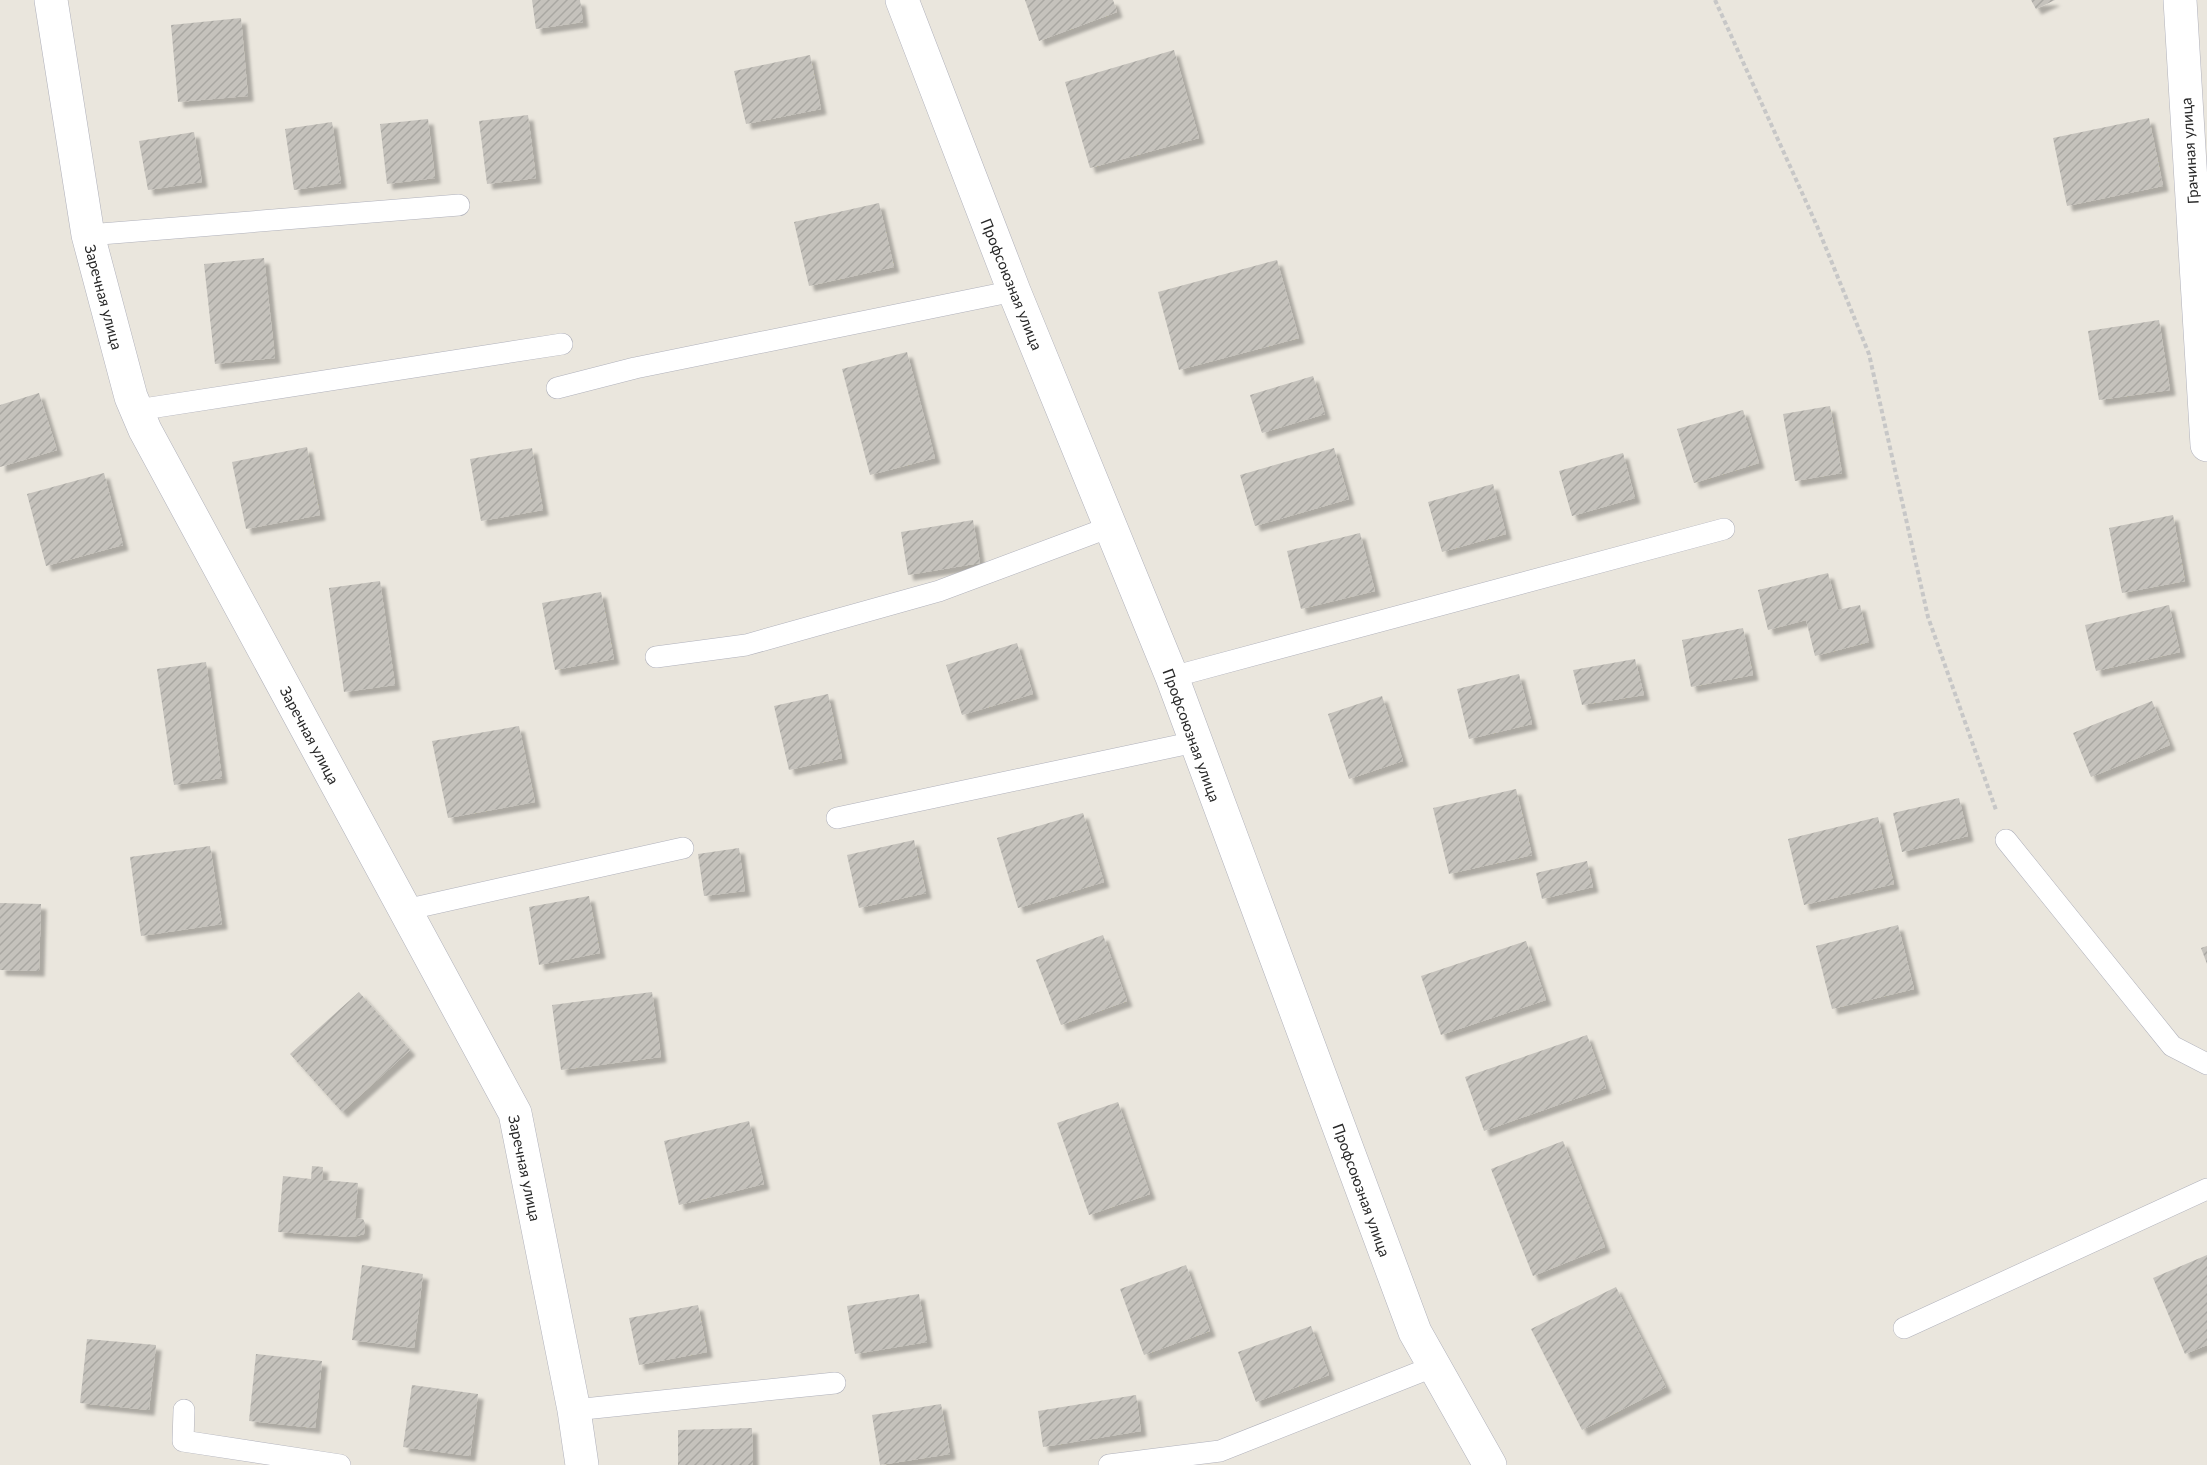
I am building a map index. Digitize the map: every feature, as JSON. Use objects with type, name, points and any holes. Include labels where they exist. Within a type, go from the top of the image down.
[{"type":"street","name":"Заречная улица","points":[[51,0],[88,235],[131,397],[145,430],[515,1113],[574,1410],[582,1465]]},
{"type":"street","name":"Профсоюзная улица","points":[[902,0],[1014,291],[1172,677],[1415,1332],[1490,1465]]},
{"type":"street","name":"Грачиная улица","points":[[2180,0],[2207,446]]},
{"type":"lane","points":[[88,235],[459,205]]},
{"type":"lane","points":[[557,388],[635,368],[1014,291]]},
{"type":"lane","points":[[137,410],[562,344]]},
{"type":"lane","points":[[656,657],[746,645],[939,591],[1110,526]]},
{"type":"lane","points":[[1172,677],[1724,530]]},
{"type":"lane","points":[[837,818],[1195,742]]},
{"type":"lane","points":[[2006,840],[2172,1046],[2207,1064]]},
{"type":"lane","points":[[405,910],[683,848]]},
{"type":"lane","points":[[1904,1328],[2207,1189]]},
{"type":"lane","points":[[1109,1465],[1220,1451],[1435,1366]]},
{"type":"lane","points":[[574,1410],[835,1383]]},
{"type":"lane","points":[[184,1410],[183,1441],[340,1465]]},
{"type":"path","points":[[1715,0],[1817,226],[1869,354],[1928,617],[2006,840]]},
{"type":"building","points":[[532,0],[580,0],[583,22],[536,29]]},
{"type":"building","points":[[1025,0],[1113,0],[1117,12],[1039,41]]},
{"type":"building","points":[[2031,0],[2055,0],[2036,9]]},
{"type":"building","points":[[241,18],[248,96],[178,102],[171,25]]},
{"type":"building","points":[[1174,50],[1199,138],[1090,168],[1065,82]]},
{"type":"building","points":[[810,55],[821,109],[746,124],[734,71]]},
{"type":"building","points":[[528,115],[536,178],[487,184],[479,121]]},
{"type":"building","points":[[2149,118],[2163,186],[2067,206],[2053,138]]},
{"type":"building","points":[[428,119],[435,178],[387,184],[380,124]]},
{"type":"building","points":[[332,122],[341,183],[294,190],[285,129]]},
{"type":"building","points":[[194,132],[202,182],[148,190],[139,141]]},
{"type":"building","points":[[879,203],[894,267],[809,286],[794,222]]},
{"type":"building","points":[[264,258],[275,358],[215,364],[204,264]]},
{"type":"building","points":[[1277,260],[1299,338],[1179,370],[1158,292]]},
{"type":"building","points":[[2159,320],[2170,390],[2099,400],[2088,331]]},
{"type":"building","points":[[907,352],[935,458],[870,475],[842,369]]},
{"type":"building","points":[[1313,376],[1325,414],[1262,433],[1250,395]]},
{"type":"building","points":[[39,393],[57,450],[0,467],[0,405]]},
{"type":"building","points":[[1830,406],[1842,473],[1795,481],[1783,414]]},
{"type":"building","points":[[1743,410],[1759,463],[1694,483],[1677,429]]},
{"type":"building","points":[[307,447],[320,515],[246,529],[232,462]]},
{"type":"building","points":[[532,448],[543,510],[481,521],[470,459]]},
{"type":"building","points":[[1334,448],[1349,499],[1255,526],[1240,475]]},
{"type":"building","points":[[1623,453],[1635,498],[1572,516],[1559,471]]},
{"type":"building","points":[[104,473],[123,545],[46,566],[27,494]]},
{"type":"building","points":[[1493,484],[1506,534],[1442,552],[1428,502]]},
{"type":"building","points":[[2173,515],[2185,581],[2122,593],[2109,528]]},
{"type":"building","points":[[973,520],[980,563],[908,575],[901,532]]},
{"type":"building","points":[[1360,533],[1375,591],[1301,609],[1287,551]]},
{"type":"building","points":[[1828,573],[1838,610],[1860,605],[1869,642],[1815,656],[1806,620],[1768,630],[1758,590]]},
{"type":"building","points":[[380,581],[395,685],[344,692],[329,588]]},
{"type":"building","points":[[601,592],[614,659],[555,670],[542,603]]},
{"type":"building","points":[[2169,605],[2180,652],[2096,671],[2085,625]]},
{"type":"building","points":[[1743,628],[1753,675],[1691,687],[1682,640]]},
{"type":"building","points":[[1017,643],[1033,694],[962,715],[946,665]]},
{"type":"building","points":[[1635,659],[1644,695],[1582,705],[1573,670]]},
{"type":"building","points":[[206,662],[222,778],[174,785],[157,669]]},
{"type":"building","points":[[1519,674],[1532,724],[1469,739],[1457,689]]},
{"type":"building","points":[[828,694],[842,758],[789,770],[774,706]]},
{"type":"building","points":[[1382,696],[1403,761],[1349,779],[1328,714]]},
{"type":"building","points":[[2152,701],[2170,745],[2091,777],[2073,733]]},
{"type":"building","points":[[519,726],[535,802],[448,818],[432,741]]},
{"type":"building","points":[[1516,789],[1532,855],[1449,874],[1433,808]]},
{"type":"building","points":[[1959,798],[1968,836],[1902,852],[1893,813]]},
{"type":"building","points":[[1083,813],[1104,882],[1018,908],[997,838]]},
{"type":"building","points":[[1878,817],[1894,884],[1804,905],[1788,839]]},
{"type":"building","points":[[914,840],[926,893],[859,908],[847,855]]},
{"type":"building","points":[[210,846],[222,924],[141,936],[130,857]]},
{"type":"building","points":[[739,848],[745,891],[704,896],[698,854]]},
{"type":"building","points":[[1587,861],[1593,887],[1542,899],[1536,873]]},
{"type":"building","points":[[589,896],[600,953],[539,965],[529,907]]},
{"type":"building","points":[[0,903],[41,904],[39,971],[0,970]]},
{"type":"building","points":[[1898,925],[1914,989],[1832,1009],[1816,946]]},
{"type":"building","points":[[1103,935],[1127,1001],[1061,1025],[1036,960]]},
{"type":"building","points":[[1526,941],[1546,1000],[1441,1035],[1421,976]]},
{"type":"building","points":[[2207,946],[2207,964],[2201,948]]},
{"type":"building","points":[[359,992],[410,1050],[342,1112],[290,1054]]},
{"type":"building","points":[[652,992],[661,1057],[561,1070],[552,1005]]},
{"type":"building","points":[[1587,1035],[1606,1088],[1484,1131],[1465,1077]]},
{"type":"building","points":[[1118,1102],[1150,1194],[1089,1215],[1057,1123]]},
{"type":"building","points":[[749,1121],[764,1184],[679,1205],[664,1141]]},
{"type":"building","points":[[1563,1141],[1605,1247],[1533,1276],[1491,1169]]},
{"type":"building","points":[[312,1166],[323,1167],[322,1180],[358,1183],[355,1218],[363,1219],[364,1234],[353,1237],[278,1232],[283,1176],[311,1179]]},
{"type":"building","points":[[2207,1255],[2207,1345],[2185,1354],[2153,1278]]},
{"type":"building","points":[[362,1265],[423,1274],[414,1348],[352,1340]]},
{"type":"building","points":[[1186,1265],[1210,1331],[1144,1355],[1120,1289]]},
{"type":"building","points":[[1616,1287],[1666,1387],[1582,1430],[1531,1329]]},
{"type":"building","points":[[919,1294],[927,1342],[855,1354],[847,1306]]},
{"type":"building","points":[[698,1305],[707,1352],[639,1365],[629,1318]]},
{"type":"building","points":[[1311,1326],[1329,1375],[1256,1402],[1238,1352]]},
{"type":"building","points":[[87,1339],[156,1345],[149,1410],[80,1403]]},
{"type":"building","points":[[256,1354],[322,1361],[315,1428],[249,1421]]},
{"type":"building","points":[[412,1385],[478,1394],[470,1456],[403,1447]]},
{"type":"building","points":[[1136,1395],[1141,1431],[1043,1447],[1038,1411]]},
{"type":"building","points":[[941,1404],[950,1454],[880,1465],[872,1415]]},
{"type":"building","points":[[752,1428],[753,1465],[678,1465],[678,1430]]}]
